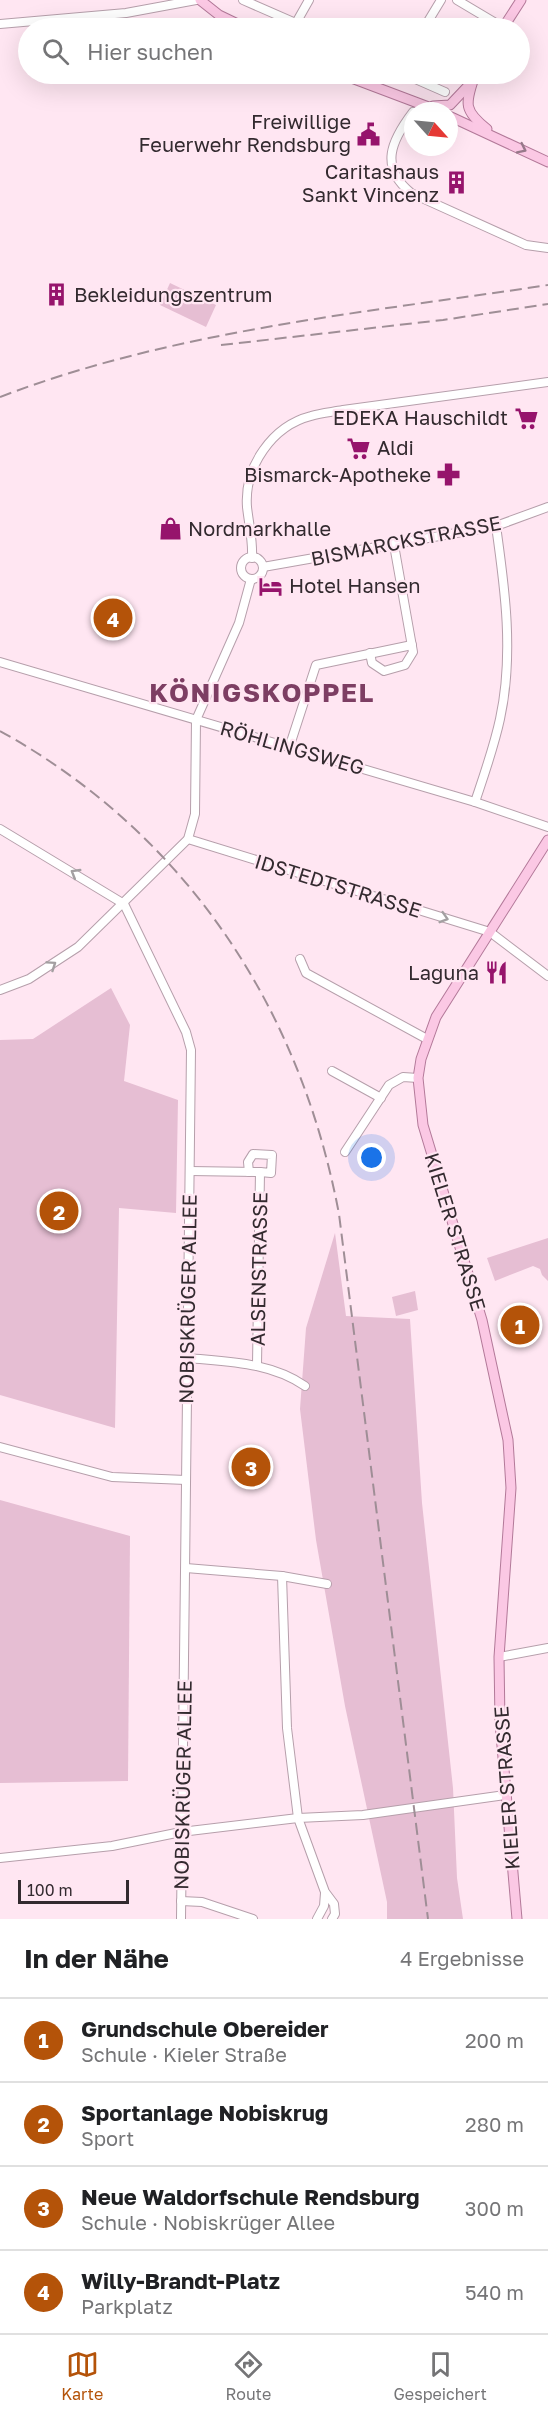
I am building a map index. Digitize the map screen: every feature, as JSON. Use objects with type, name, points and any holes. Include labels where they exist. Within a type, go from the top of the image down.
[{"type":"main road","points":[[198,0],[225,18]]},
{"type":"main road","points":[[509,18],[521,0]]},
{"type":"main road","points":[[364,84],[404,102]]},
{"type":"main road","points":[[453,102],[469,84]]},
{"type":"main road","points":[[472,84],[467,101],[469,111],[495,136]]},
{"type":"main road","points":[[458,120],[548,162]]},
{"type":"main road","name":"KIELER STRASSE","points":[[517,1919],[505,1795],[499,1657],[511,1488],[508,1440],[482,1320],[423,1125],[418,1078],[427,1039],[447,998],[548,840]]},
{"type":"street","points":[[69,18],[126,13],[198,0]]},
{"type":"street","points":[[243,0],[284,18]]},
{"type":"street","points":[[299,18],[309,0]]},
{"type":"street","points":[[430,18],[441,0]]},
{"type":"street","points":[[457,0],[487,18]]},
{"type":"street","points":[[0,24],[18,22]]},
{"type":"street","points":[[427,84],[446,92]]},
{"type":"street","points":[[404,127],[399,134],[391,158],[397,182],[411,193],[526,245],[548,248]]},
{"type":"street","points":[[252,558],[253,540],[248,508],[249,483],[255,464],[268,444],[295,423],[310,416],[354,408],[548,382]]},
{"type":"street","name":"BISMARCKSTRASSE","points":[[263,567],[496,526],[548,507]]},
{"type":"street","points":[[475,802],[496,736],[505,680],[507,628],[496,526]]},
{"type":"street","points":[[370,653],[376,668],[393,670],[411,659],[412,645],[394,545]]},
{"type":"street","points":[[246,559],[258,559],[263,567],[259,577],[251,579],[243,574],[242,567],[246,559]]},
{"type":"street","points":[[0,990],[29,980],[54,964],[124,904],[129,896],[188,839],[195,814],[196,720],[239,622],[251,579]]},
{"type":"street","points":[[289,748],[316,665],[412,645]]},
{"type":"street","name":"RÖHLINGSWEG","points":[[0,663],[475,802],[548,827]]},
{"type":"street","points":[[0,829],[124,904]]},
{"type":"street","name":"IDSTEDTSTRASSE","points":[[188,839],[490,932]]},
{"type":"street","name":"NOBISKRÜGER ALLEE","points":[[124,904],[186,1032],[191,1050],[181,1919]]},
{"type":"street","points":[[490,932],[548,976]]},
{"type":"street","points":[[300,960],[306,973],[427,1039]]},
{"type":"street","points":[[332,1071],[381,1098]]},
{"type":"street","points":[[345,1152],[395,1080],[418,1078]]},
{"type":"street","name":"ALSENSTRASSE","points":[[190,1171],[271,1173],[272,1155],[253,1154],[248,1162],[249,1172]]},
{"type":"street","name":"ALSENSTRASSE","points":[[257,1365],[260,1172]]},
{"type":"street","name":"ALSENSTRASSE","points":[[188,1358],[257,1365],[291,1376],[305,1386]]},
{"type":"street","points":[[0,1447],[112,1477],[186,1480]]},
{"type":"street","points":[[186,1568],[282,1576],[327,1584]]},
{"type":"street","points":[[282,1576],[287,1728],[298,1818],[325,1892],[334,1905],[335,1914],[332,1919]]},
{"type":"street","points":[[499,1657],[548,1648]]},
{"type":"street","points":[[0,1858],[112,1846],[181,1832],[298,1818],[363,1815],[505,1795]]},
{"type":"street","points":[[317,1919],[324,1906],[325,1892]]},
{"type":"street","points":[[181,1901],[202,1902],[253,1919]]},
{"type":"shaded area","points":[[170,283],[216,305],[206,327],[160,305]]},
{"type":"shaded area","points":[[111,988],[130,1025],[124,1081],[178,1100],[176,1213],[119,1208],[115,1428],[0,1395],[0,1040],[33,1039]]},
{"type":"shaded area","points":[[335,1233],[346,1316],[410,1319],[422,1503],[453,1788],[457,1878],[463,1919],[387,1919],[387,1902],[345,1706],[316,1540],[300,1409],[306,1328]]},
{"type":"shaded area","points":[[548,1238],[548,1281],[540,1269],[533,1266],[495,1281],[487,1258]]},
{"type":"shaded area","points":[[415,1291],[418,1310],[396,1316],[392,1297]]},
{"type":"shaded area","points":[[0,1500],[130,1536],[128,1781],[0,1783]]},
{"type":"railway","points":[[0,397],[66,374],[134,355],[202,340],[340,315],[548,285]]},
{"type":"railway","points":[[221,345],[443,320],[548,304]]},
{"type":"railway","points":[[0,731],[66,773],[126,821],[179,875],[225,934],[264,997],[296,1066],[321,1138],[339,1214],[428,1919]]},
{"type":"place","name":"Freiwillige Feuerwehr Rendsburg","points":[[369,134]]},
{"type":"place","name":"Caritashaus Sankt Vincenz","points":[[457,183]]},
{"type":"place","name":"Bekleidungszentrum","points":[[56,295]]},
{"type":"place","name":"EDEKA Hauschildt","points":[[526,418]]},
{"type":"place","name":"Aldi","points":[[359,448]]},
{"type":"place","name":"Bismarck-Apotheke","points":[[449,475]]},
{"type":"place","name":"Nordmarkhalle","points":[[170,529]]},
{"type":"place","name":"Hotel Hansen","points":[[271,586]]},
{"type":"place","name":"Willy-Brandt-Platz","points":[[113,618]]},
{"type":"place","name":"Laguna","points":[[497,973]]},
{"type":"place","name":"Sportanlage Nobiskrug","points":[[59,1211]]},
{"type":"place","name":"Grundschule Obereider","points":[[520,1325]]},
{"type":"place","name":"Neue Waldorfschule Rendsburg","points":[[251,1467]]},
{"type":"district","name":"KÖNIGSKOPPEL","points":[[262,693]]}]
